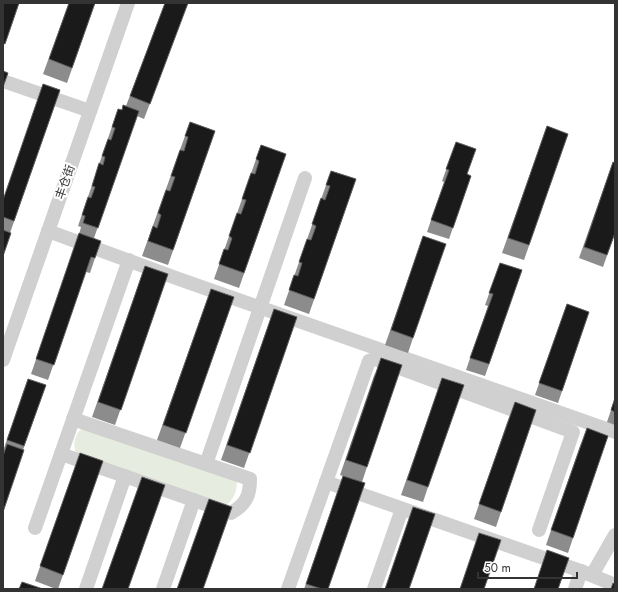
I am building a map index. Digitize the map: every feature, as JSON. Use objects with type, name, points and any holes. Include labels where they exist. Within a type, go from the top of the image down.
[{"type":"street","name":"丰仓街","points":[[4,354],[128,3]]},
{"type":"street","points":[[3,81],[90,111]]},
{"type":"street","points":[[206,464],[305,178]]},
{"type":"street","points":[[48,231],[615,432]]},
{"type":"street","points":[[35,528],[129,260]]},
{"type":"street","points":[[288,589],[369,361],[375,359],[573,432],[539,530]]},
{"type":"street","points":[[61,454],[231,513],[242,507],[248,497],[250,479],[73,419]]},
{"type":"street","points":[[86,589],[125,476]]},
{"type":"street","points":[[326,482],[587,573],[615,585]]},
{"type":"street","points":[[163,589],[194,500]]},
{"type":"street","points":[[374,589],[402,509]]},
{"type":"street","points":[[575,589],[615,535]]},
{"type":"shaded area","points":[[87,427],[236,477],[237,485],[233,497],[226,505],[77,456],[74,446],[76,436],[80,430]]},
{"type":"building","points":[[3,3],[19,3],[5,44],[3,43]]},
{"type":"building","points":[[69,3],[95,3],[72,68],[49,59]]},
{"type":"building","points":[[165,3],[188,3],[150,104],[130,96]]},
{"type":"building","points":[[3,71],[8,73],[3,87]]},
{"type":"building","points":[[43,84],[60,90],[14,221],[3,217],[3,200]]},
{"type":"building","points":[[123,105],[139,111],[98,228],[83,223],[85,216],[82,215],[88,197],[91,198],[95,187],[92,186],[99,163],[103,165],[105,157],[102,156],[108,139],[111,140],[115,128],[112,127],[118,109],[122,110]]},
{"type":"building","points":[[190,122],[215,131],[173,250],[148,241],[153,226],[157,228],[161,215],[158,213],[166,190],[170,191],[175,177],[171,176],[180,150],[184,151],[188,137],[185,136]]},
{"type":"building","points":[[547,126],[568,134],[529,245],[508,238]]},
{"type":"building","points":[[456,142],[476,149],[467,174],[471,176],[453,228],[431,220],[449,170],[446,169]]},
{"type":"building","points":[[261,145],[286,154],[244,273],[219,264],[224,249],[228,250],[232,238],[229,236],[237,213],[241,214],[246,200],[242,199],[251,173],[255,174],[259,161],[256,159]]},
{"type":"building","points":[[613,162],[615,163],[615,233],[607,255],[584,247]]},
{"type":"building","points":[[331,171],[356,179],[314,299],[289,290],[294,275],[298,276],[302,263],[299,262],[307,239],[311,240],[316,226],[312,224],[321,198],[325,200],[330,186],[326,185]]},
{"type":"building","points":[[3,230],[11,233],[3,256]]},
{"type":"building","points":[[79,233],[101,241],[95,258],[91,257],[54,365],[36,359]]},
{"type":"building","points":[[423,236],[446,244],[413,338],[391,330]]},
{"type":"building","points":[[500,263],[522,270],[489,364],[470,358],[493,294],[489,293]]},
{"type":"building","points":[[145,266],[168,274],[121,410],[98,402]]},
{"type":"building","points":[[211,289],[234,297],[186,433],[163,425]]},
{"type":"building","points":[[567,304],[589,312],[562,391],[539,383]]},
{"type":"building","points":[[274,309],[297,317],[250,453],[227,445]]},
{"type":"building","points":[[381,358],[402,365],[367,467],[346,460]]},
{"type":"building","points":[[442,378],[464,385],[428,487],[407,480]]},
{"type":"building","points":[[28,379],[46,385],[24,446],[7,440]]},
{"type":"building","points":[[615,398],[615,412],[611,410]]},
{"type":"building","points":[[515,402],[536,410],[501,512],[479,504]]},
{"type":"building","points":[[587,428],[608,436],[573,538],[551,530]]},
{"type":"building","points":[[7,444],[24,450],[3,512],[3,456]]},
{"type":"building","points":[[80,453],[103,461],[63,575],[40,566]]},
{"type":"building","points":[[343,476],[365,483],[328,589],[322,589],[306,584]]},
{"type":"building","points":[[142,477],[165,485],[128,589],[102,589]]},
{"type":"building","points":[[209,499],[232,507],[203,589],[177,589]]},
{"type":"building","points":[[413,507],[435,514],[409,589],[385,589]]},
{"type":"building","points":[[479,533],[501,540],[484,589],[460,589]]},
{"type":"building","points":[[547,550],[569,558],[558,589],[534,589]]},
{"type":"building","points":[[22,582],[43,589],[19,589]]},
{"type":"building","points":[[613,583],[615,584],[615,589],[611,589]]}]
